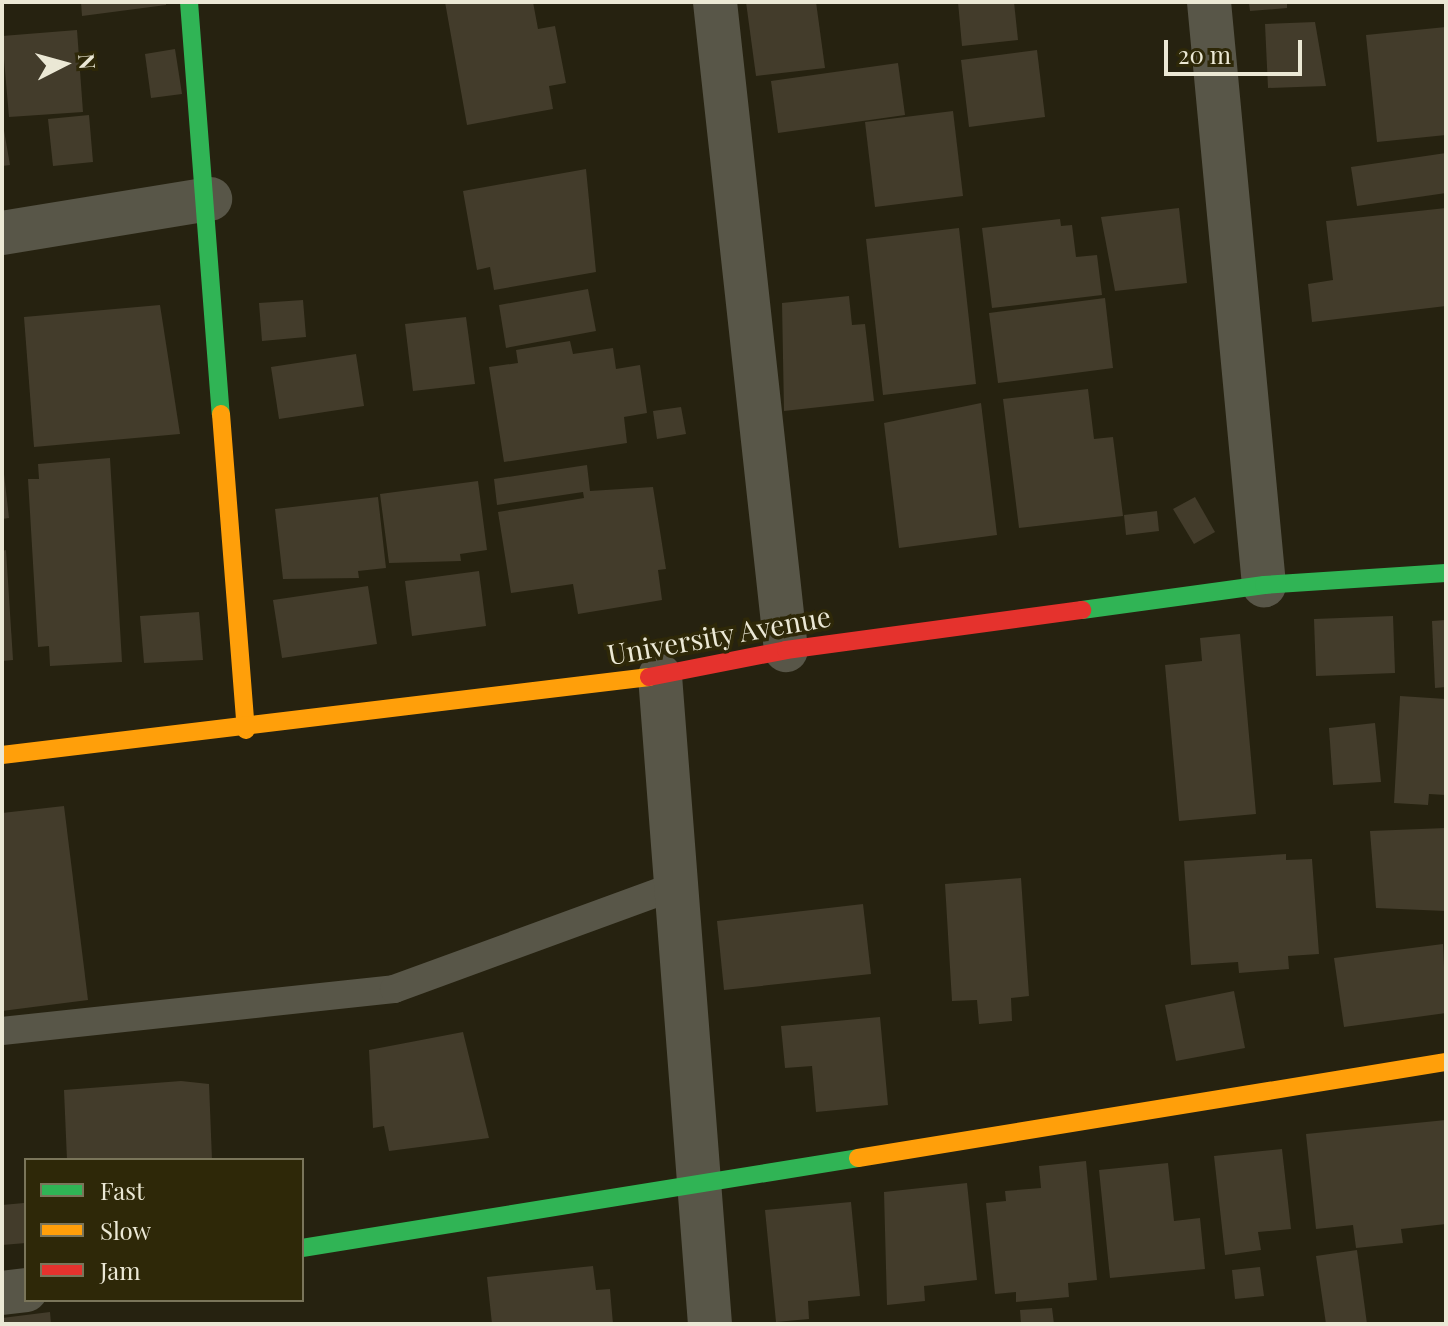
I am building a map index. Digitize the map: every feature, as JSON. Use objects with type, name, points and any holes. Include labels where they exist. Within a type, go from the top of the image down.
[{"type":"street","points":[[189,2],[210,199],[246,730]]},
{"type":"street","points":[[715,2],[786,650]]},
{"type":"street","points":[[1209,2],[1264,585]]},
{"type":"street","points":[[2,233],[210,199]]},
{"type":"street","name":"University Avenue","points":[[2,755],[246,730],[660,676],[786,650],[1264,585],[1446,573]]},
{"type":"street","points":[[660,676],[710,1324]]},
{"type":"street","points":[[304,1248],[698,1187],[1446,1062]]},
{"type":"street","points":[[2,1293],[24,1290]]},
{"type":"lane","points":[[2,1031],[394,989],[675,886]]},
{"type":"building","points":[[81,2],[166,2],[166,5],[82,16]]},
{"type":"building","points":[[445,2],[533,2],[538,29],[555,26],[566,83],[549,86],[553,109],[467,125]]},
{"type":"building","points":[[746,2],[816,2],[825,68],[756,76]]},
{"type":"building","points":[[958,2],[1014,2],[1018,40],[962,46]]},
{"type":"building","points":[[1249,2],[1287,2],[1287,8],[1250,11]]},
{"type":"building","points":[[1315,22],[1326,86],[1268,88],[1265,24]]},
{"type":"building","points":[[1446,27],[1446,135],[1377,142],[1366,35]]},
{"type":"building","points":[[77,30],[83,112],[9,117],[2,36]]},
{"type":"building","points":[[175,49],[182,94],[151,98],[145,54]]},
{"type":"building","points":[[1037,50],[1045,117],[969,127],[961,60]]},
{"type":"building","points":[[898,63],[905,115],[778,133],[771,81]]},
{"type":"building","points":[[953,111],[963,196],[875,207],[865,122]]},
{"type":"building","points":[[89,115],[93,162],[53,166],[48,119]]},
{"type":"building","points":[[2,119],[10,165],[2,166]]},
{"type":"building","points":[[1446,153],[1446,193],[1357,206],[1351,167]]},
{"type":"building","points":[[586,169],[596,272],[494,290],[490,267],[477,270],[463,191]]},
{"type":"building","points":[[1179,208],[1187,283],[1115,291],[1101,217]]},
{"type":"building","points":[[1446,208],[1446,306],[1312,322],[1308,284],[1333,280],[1326,221]]},
{"type":"building","points":[[1060,219],[1061,226],[1072,225],[1076,257],[1097,255],[1102,295],[992,308],[982,228]]},
{"type":"building","points":[[959,228],[976,384],[883,395],[866,239]]},
{"type":"building","points":[[588,289],[596,331],[506,348],[499,305]]},
{"type":"building","points":[[849,296],[852,325],[865,324],[874,401],[784,411],[782,303]]},
{"type":"building","points":[[1105,298],[1113,368],[998,383],[989,313]]},
{"type":"building","points":[[303,300],[306,337],[262,341],[259,303]]},
{"type":"building","points":[[160,305],[180,434],[34,447],[24,317]]},
{"type":"building","points":[[466,317],[475,384],[413,391],[405,324]]},
{"type":"building","points":[[570,341],[573,354],[613,348],[616,369],[640,365],[647,413],[624,417],[627,443],[504,462],[489,367],[518,363],[516,350]]},
{"type":"building","points":[[356,354],[364,406],[279,419],[271,367]]},
{"type":"building","points":[[1088,389],[1094,439],[1113,437],[1123,516],[1019,528],[1003,399]]},
{"type":"building","points":[[981,403],[997,535],[899,548],[884,423]]},
{"type":"building","points":[[681,407],[686,434],[657,439],[653,411]]},
{"type":"building","points":[[2,456],[9,518],[2,519]]},
{"type":"building","points":[[110,458],[122,662],[50,666],[49,646],[38,647],[28,479],[39,479],[38,464]]},
{"type":"building","points":[[587,465],[590,491],[653,487],[666,569],[658,570],[662,600],[578,614],[573,584],[511,593],[498,512],[584,498],[583,492],[497,505],[494,479]]},
{"type":"building","points":[[478,481],[487,550],[460,554],[461,561],[389,563],[380,494]]},
{"type":"building","points":[[378,497],[386,568],[358,571],[359,578],[283,579],[275,509]]},
{"type":"building","points":[[1195,497],[1215,532],[1194,544],[1173,509]]},
{"type":"building","points":[[1157,511],[1159,531],[1126,535],[1124,515]]},
{"type":"building","points":[[6,550],[13,660],[2,661],[2,551]]},
{"type":"building","points":[[479,571],[486,626],[412,636],[405,581]]},
{"type":"building","points":[[368,586],[377,644],[282,658],[273,600]]},
{"type":"building","points":[[199,612],[203,660],[144,663],[140,616]]},
{"type":"building","points":[[1393,616],[1395,673],[1316,676],[1314,619]]},
{"type":"building","points":[[1446,620],[1446,687],[1435,688],[1432,621]]},
{"type":"building","points":[[1240,634],[1256,814],[1179,821],[1165,665],[1202,661],[1200,638]]},
{"type":"building","points":[[1400,696],[1446,699],[1446,795],[1429,794],[1428,805],[1394,803]]},
{"type":"building","points":[[1375,723],[1381,782],[1333,785],[1329,728]]},
{"type":"building","points":[[64,806],[88,1000],[2,1011],[2,813]]},
{"type":"building","points":[[1446,828],[1446,911],[1376,908],[1370,831]]},
{"type":"building","points":[[1286,854],[1286,860],[1312,859],[1319,954],[1288,956],[1289,969],[1239,973],[1238,962],[1191,965],[1184,861]]},
{"type":"building","points":[[1021,878],[1029,996],[1011,998],[1012,1021],[979,1024],[977,1000],[952,1001],[945,884]]},
{"type":"building","points":[[863,904],[871,974],[724,990],[717,921]]},
{"type":"building","points":[[1443,944],[1446,1013],[1344,1027],[1334,958]]},
{"type":"building","points":[[1234,991],[1245,1048],[1176,1061],[1165,1005]]},
{"type":"building","points":[[880,1017],[888,1105],[816,1112],[812,1066],[785,1068],[781,1026]]},
{"type":"building","points":[[463,1032],[489,1138],[389,1151],[384,1126],[373,1128],[369,1050]]},
{"type":"building","points":[[181,1081],[209,1084],[212,1158],[67,1158],[64,1090]]},
{"type":"building","points":[[1446,1120],[1446,1224],[1401,1229],[1403,1243],[1356,1248],[1353,1225],[1316,1229],[1306,1134]]},
{"type":"building","points":[[1282,1149],[1291,1229],[1258,1232],[1261,1250],[1225,1255],[1214,1156]]},
{"type":"building","points":[[1086,1161],[1097,1280],[1068,1283],[1069,1297],[1016,1302],[1016,1292],[995,1294],[986,1203],[1006,1201],[1005,1191],[1041,1188],[1039,1166]]},
{"type":"building","points":[[1168,1163],[1174,1221],[1200,1218],[1205,1269],[1110,1278],[1099,1170]]},
{"type":"building","points":[[967,1183],[977,1280],[924,1286],[925,1301],[887,1305],[884,1192]]},
{"type":"building","points":[[851,1202],[860,1296],[808,1301],[809,1319],[776,1322],[765,1210]]},
{"type":"building","points":[[24,1203],[24,1243],[2,1245],[2,1205]]},
{"type":"building","points":[[1357,1250],[1367,1324],[1326,1324],[1316,1256]]},
{"type":"building","points":[[593,1266],[596,1290],[610,1289],[613,1324],[492,1324],[487,1277]]},
{"type":"building","points":[[1260,1267],[1264,1296],[1235,1299],[1232,1270]]},
{"type":"building","points":[[1052,1308],[1054,1324],[1021,1324],[1020,1310]]},
{"type":"building","points":[[50,1312],[51,1324],[2,1324],[2,1318]]},
{"type":"traffic: fast","points":[[189,2],[221,414]]},
{"type":"traffic: fast","points":[[1082,610],[1264,585],[1446,573]]},
{"type":"traffic: fast","points":[[304,1248],[858,1158]]},
{"type":"traffic: slow","points":[[221,414],[246,730]]},
{"type":"traffic: slow","points":[[2,755],[649,677]]},
{"type":"traffic: slow","points":[[858,1158],[1446,1062]]},
{"type":"traffic: jam","points":[[649,677],[786,650],[1082,610]]}]
